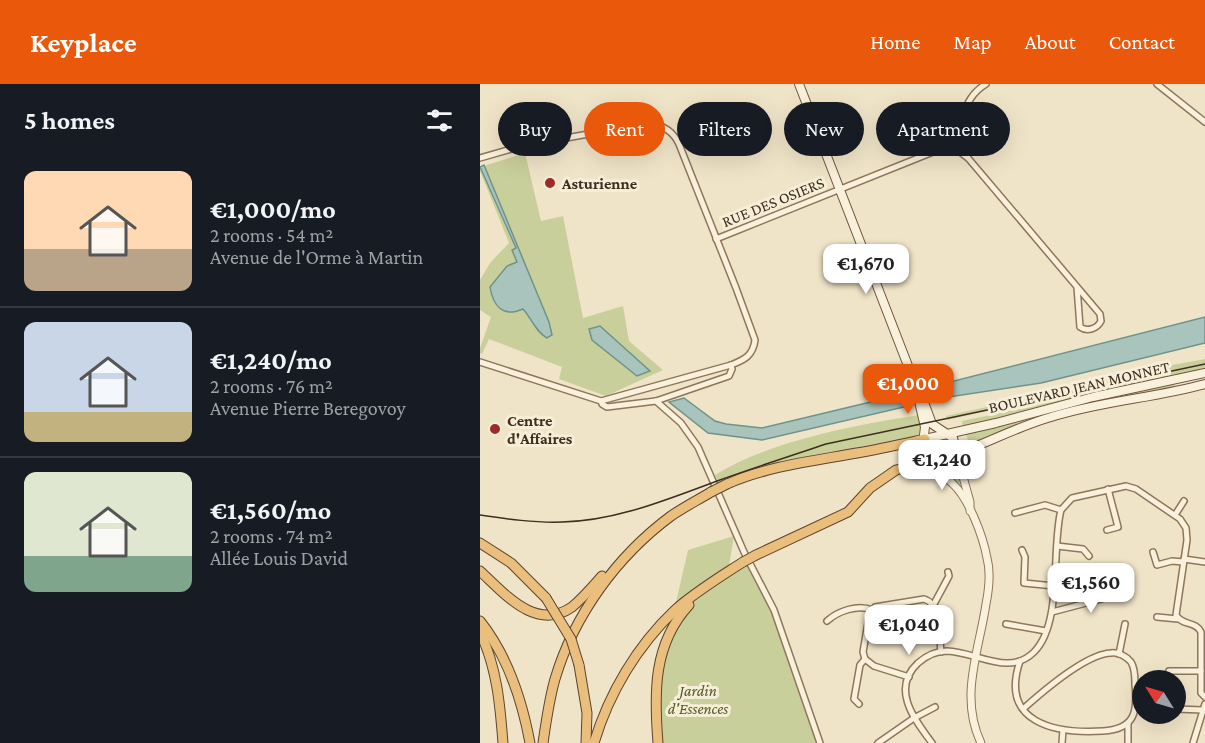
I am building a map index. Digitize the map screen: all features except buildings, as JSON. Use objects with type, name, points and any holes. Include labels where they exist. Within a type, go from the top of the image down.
[{"type":"highway","points":[[543,743],[554,682],[576,626],[588,605],[619,565],[672,516],[711,492],[743,477],[791,464],[856,454],[925,439]]},
{"type":"highway","points":[[594,743],[610,700],[633,660],[674,611],[743,562],[848,512],[870,488],[886,476],[904,467],[929,462]]},
{"type":"highway","points":[[480,543],[517,568],[546,598],[571,639],[579,665],[587,713],[586,743]]},
{"type":"highway","points":[[480,571],[521,608],[535,615],[547,616],[563,612],[573,606],[609,569],[619,565]]},
{"type":"highway","points":[[658,743],[655,693],[658,664],[675,623],[700,591]]},
{"type":"highway","points":[[480,621],[510,674],[530,743]]},
{"type":"highway","points":[[480,632],[496,675],[503,743]]},
{"type":"main road","points":[[799,84],[917,389],[932,424],[953,438],[957,455]]},
{"type":"main road","name":"BOULEVARD JEAN MONNET","points":[[925,439],[1093,397],[1205,373]]},
{"type":"main road","points":[[917,389],[917,398],[925,426],[929,462],[957,455],[1049,417],[1122,399],[1205,384]]},
{"type":"street","points":[[969,102],[986,84]]},
{"type":"street","points":[[1157,84],[1205,122]]},
{"type":"street","points":[[480,158],[522,146],[639,124],[657,124],[675,136],[755,340],[754,347],[748,358],[731,365],[601,401]]},
{"type":"street","name":"RUE DES OSIERS","points":[[716,239],[923,156]]},
{"type":"street","points":[[965,156],[1101,314],[1101,321],[1096,328],[1086,330],[1080,327],[1077,287]]},
{"type":"street","points":[[480,362],[601,401],[608,407],[656,401],[729,376],[731,365]]},
{"type":"street","points":[[656,401],[681,423],[698,447],[744,552],[774,610],[820,743]]},
{"type":"street","points":[[957,455],[970,502],[970,511]]},
{"type":"street","points":[[929,462],[953,484],[970,511],[987,558],[989,576],[987,602],[970,683],[972,720],[981,743]]},
{"type":"street","points":[[932,743],[914,718],[906,699],[909,677],[922,660],[941,652],[956,652],[1008,664],[1020,661],[1036,650],[1046,631],[1052,612],[1061,510],[1072,498],[1121,486],[1131,487],[1175,515],[1186,528],[1178,619]]},
{"type":"street","points":[[1107,530],[1118,527],[1108,489]]},
{"type":"street","points":[[1175,515],[1184,501]]},
{"type":"street","points":[[1015,513],[1046,506],[1061,510]]},
{"type":"street","points":[[1057,546],[1083,549],[1089,556]]},
{"type":"street","points":[[1022,550],[1025,557],[1024,583],[1054,586]]},
{"type":"street","points":[[1153,552],[1157,565],[1184,560],[1205,562]]},
{"type":"street","points":[[941,652],[934,604],[949,576],[948,572]]},
{"type":"street","points":[[1052,612],[1105,598],[1106,592]]},
{"type":"street","points":[[909,677],[874,666],[865,660],[863,652],[872,610],[879,606],[924,599],[934,604]]},
{"type":"street","points":[[828,621],[836,613],[864,607],[872,610]]},
{"type":"street","points":[[1156,617],[1178,619],[1202,628],[1201,693],[1205,697]]},
{"type":"street","points":[[1006,624],[1046,631]]},
{"type":"street","points":[[1119,654],[1125,624]]},
{"type":"street","points":[[1020,661],[1015,676],[1015,693],[1023,709],[1036,722],[1063,730],[1094,732],[1116,730],[1128,723],[1137,703],[1134,672],[1130,661],[1119,654],[1108,653],[1082,665],[1047,688],[1023,709]]},
{"type":"street","points":[[859,704],[854,699],[860,665],[865,660]]},
{"type":"street","points":[[1008,664],[1015,676]]},
{"type":"street","points":[[1186,671],[1201,671]]},
{"type":"street","points":[[879,743],[914,718],[935,707]]},
{"type":"street","points":[[1186,708],[1204,707],[1193,743]]},
{"type":"street","points":[[1128,723],[1128,741]]},
{"type":"street","points":[[1062,743],[1063,730]]},
{"type":"street","points":[[1116,730],[1128,741]]},
{"type":"green space","points":[[515,156],[526,156],[541,221],[563,216],[583,318],[623,306],[629,341],[663,370],[606,396],[559,379],[562,367],[489,339],[482,354],[480,353],[491,317],[480,310],[480,280],[490,263],[509,243],[480,167]]},
{"type":"green space","points":[[1205,359],[1205,371],[1171,375],[1169,368],[1172,365]]},
{"type":"green space","points":[[1157,368],[1158,370],[1166,368],[1168,376],[963,426],[962,421],[1038,405],[1035,390],[1073,387]]},
{"type":"green space","points":[[1174,382],[1175,388],[1089,403],[970,447],[966,434],[1070,405]]},
{"type":"green space","points":[[1032,397],[1033,401],[947,420],[946,416]]},
{"type":"green space","points":[[919,415],[922,428],[918,436],[856,449],[719,484],[715,475],[761,453],[814,436]]},
{"type":"green space","points":[[947,439],[952,448],[950,452],[933,455],[930,443]]},
{"type":"green space","points":[[955,461],[963,487],[936,466]]},
{"type":"green space","name":"Jardin d'Essences","points":[[734,536],[727,578],[750,564],[774,610],[822,743],[653,743],[659,663],[665,650],[688,550]]},
{"type":"water","points":[[484,165],[549,322],[552,335],[547,338],[523,309],[505,311],[496,305],[494,300],[490,287],[507,266],[517,262],[512,250],[516,248],[480,167]]},
{"type":"water","points":[[1205,317],[1205,343],[1041,383],[949,397],[946,383]]},
{"type":"water","points":[[600,326],[650,371],[637,376],[592,340],[589,329]]},
{"type":"water","points":[[900,395],[904,407],[762,440],[708,433],[669,402],[684,398],[715,421],[762,428]]},
{"type":"tram line","points":[[480,515],[552,522],[602,518],[661,502],[826,444],[1205,364]]},
{"type":"place","name":"Asturienne","points":[[550,183]]},
{"type":"place","name":"Centre d'Affaires","points":[[495,429]]}]
